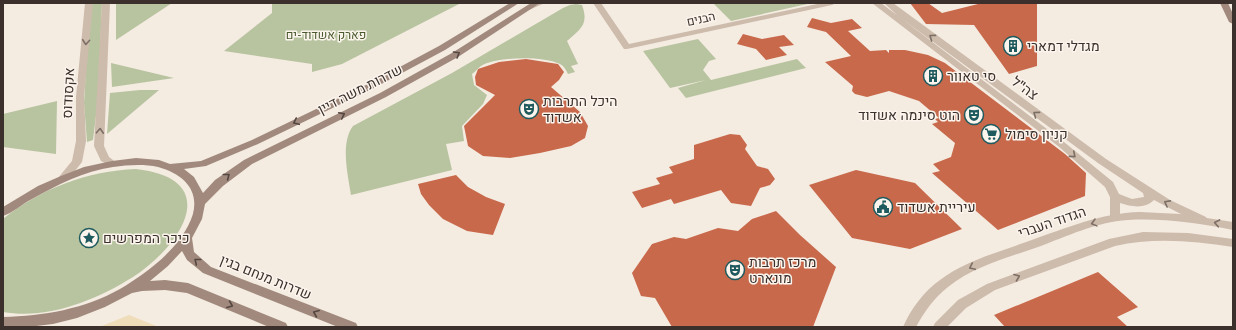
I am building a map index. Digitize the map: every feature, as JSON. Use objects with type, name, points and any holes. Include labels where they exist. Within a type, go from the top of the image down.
[{"type":"main road","name":"שדרות משה דיין","points":[[171,167],[202,164],[241,148],[311,115],[371,86],[442,48],[515,3]]},
{"type":"main road","points":[[1224,3],[1233,22]]},
{"type":"main road","name":"שדרות משה דיין","points":[[200,203],[218,183],[248,162],[396,88],[455,55],[533,5]]},
{"type":"main road","points":[[3,212],[40,188],[63,178],[113,164],[135,162],[154,163],[171,167],[187,175],[197,188],[200,203],[197,220],[187,238],[172,256],[151,274],[125,291],[100,304],[68,315],[29,322],[3,322]]},
{"type":"main road","name":"שדרות מנחם בגין","points":[[187,238],[186,249],[192,258],[207,270],[352,327]]},
{"type":"main road","points":[[125,291],[142,286],[165,285],[188,288],[282,327]]},
{"type":"street","name":"אקסודוס","points":[[63,178],[77,162],[81,141],[80,97],[89,3]]},
{"type":"street","points":[[106,3],[99,146],[104,159],[113,164]]},
{"type":"street","points":[[533,5],[541,3]]},
{"type":"street","name":"הבנים","points":[[597,3],[626,47],[832,3]]},
{"type":"street","name":"צה\"ל","points":[[876,3],[891,16],[1061,144],[1109,185],[1115,197]]},
{"type":"street","name":"צה\"ל","points":[[888,3],[1056,128],[1148,192],[1166,203],[1202,220]]},
{"type":"street","points":[[1115,218],[1115,197],[1129,202],[1141,203],[1150,199],[1148,192]]},
{"type":"street","name":"הגדוד העברי","points":[[909,327],[922,305],[953,276],[991,259],[1091,223],[1126,216],[1171,216],[1233,226]]},
{"type":"street","points":[[939,327],[962,304],[991,287],[1094,248],[1120,240],[1144,236],[1172,236],[1233,243]]},
{"type":"green space","points":[[90,3],[102,3],[98,99],[93,140],[87,142],[84,103]]},
{"type":"green space","points":[[116,3],[172,3],[116,40]]},
{"type":"green space","name":"פארק אשדוד-ים","points":[[272,3],[461,3],[342,64],[312,72],[312,64],[224,51],[272,13]]},
{"type":"green space","points":[[713,3],[812,3],[731,21]]},
{"type":"green space","points":[[576,4],[582,5],[585,17],[580,29],[567,41],[578,64],[571,66],[575,72],[568,74],[564,67],[560,64],[553,61],[532,58],[498,60],[481,66],[472,74],[474,85],[487,95],[483,104],[462,126],[464,141],[446,144],[452,170],[351,195],[346,150],[349,133],[353,126],[452,73],[563,8]]},
{"type":"green space","points":[[698,39],[716,59],[709,61],[703,70],[711,80],[797,59],[806,68],[686,98],[678,88],[706,80],[670,88],[643,51]]},
{"type":"green space","points":[[111,63],[174,78],[112,87]]},
{"type":"green space","points":[[159,90],[107,134],[110,93]]},
{"type":"green space","points":[[57,101],[56,154],[3,147],[3,114]]},
{"type":"green space","name":"כיכר המפרשים","points":[[136,169],[163,175],[180,186],[187,199],[186,215],[179,232],[166,248],[151,264],[133,277],[87,300],[54,311],[20,314],[3,312],[3,219],[33,198],[66,183],[100,173]]},
{"type":"sand","points":[[129,315],[159,327],[98,327],[102,326]]},
{"type":"building","name":"מגדלי דמארי","points":[[910,3],[928,3],[942,13],[982,3],[1037,3],[1037,66],[1009,74],[974,25],[926,24]]},
{"type":"building","name":"קניון סימול","points":[[812,18],[831,23],[852,19],[862,28],[848,31],[870,51],[886,50],[889,53],[889,50],[905,50],[928,55],[945,63],[1065,154],[1086,173],[1085,196],[998,230],[932,173],[940,171],[933,164],[951,157],[955,143],[932,124],[938,122],[935,119],[939,118],[919,101],[889,91],[867,97],[855,94],[852,91],[853,86],[825,62],[851,56],[826,32],[807,27]]},
{"type":"building","points":[[743,34],[762,39],[784,35],[794,45],[779,47],[787,55],[766,60],[756,49],[737,44]]},
{"type":"building","name":"היכל התרבות אשדוד","points":[[526,59],[558,64],[564,72],[559,80],[551,87],[580,112],[588,126],[585,138],[571,146],[540,153],[510,158],[483,156],[468,146],[464,126],[495,95],[476,85],[475,77],[478,69],[499,62]]},
{"type":"building","points":[[730,134],[740,135],[747,145],[745,149],[757,166],[768,169],[775,179],[770,185],[760,188],[751,206],[731,203],[721,190],[674,204],[671,199],[642,208],[632,192],[660,184],[656,178],[673,173],[669,167],[694,159],[694,145]]},
{"type":"building","name":"עיריית אשדוד","points":[[856,170],[915,183],[962,229],[910,249],[852,238],[809,185]]},
{"type":"building","points":[[456,175],[468,187],[486,197],[505,204],[493,235],[467,231],[443,219],[429,205],[421,194],[418,184]]},
{"type":"building","name":"מרכז תרבות מונארט","points":[[776,211],[836,267],[813,327],[672,327],[655,298],[641,296],[632,273],[652,244],[674,237],[686,239],[718,228],[738,231],[752,219]]},
{"type":"building","points":[[1098,272],[1138,307],[1117,317],[1128,327],[1005,327],[994,315]]},
{"type":"place","name":"מגדלי דמארי","points":[[1013,46]]},
{"type":"place","name":"סי טאוור","points":[[933,76]]},
{"type":"place","name":"היכל התרבות אשדוד","points":[[529,109]]},
{"type":"place","name":"הוט סינמה אשדוד","points":[[974,115]]},
{"type":"place","name":"קניון סימול","points":[[991,134]]},
{"type":"place","name":"עיריית אשדוד","points":[[883,207]]},
{"type":"place","name":"כיכר המפרשים","points":[[89,238]]},
{"type":"place","name":"מרכז תרבות מונארט","points":[[735,270]]}]
